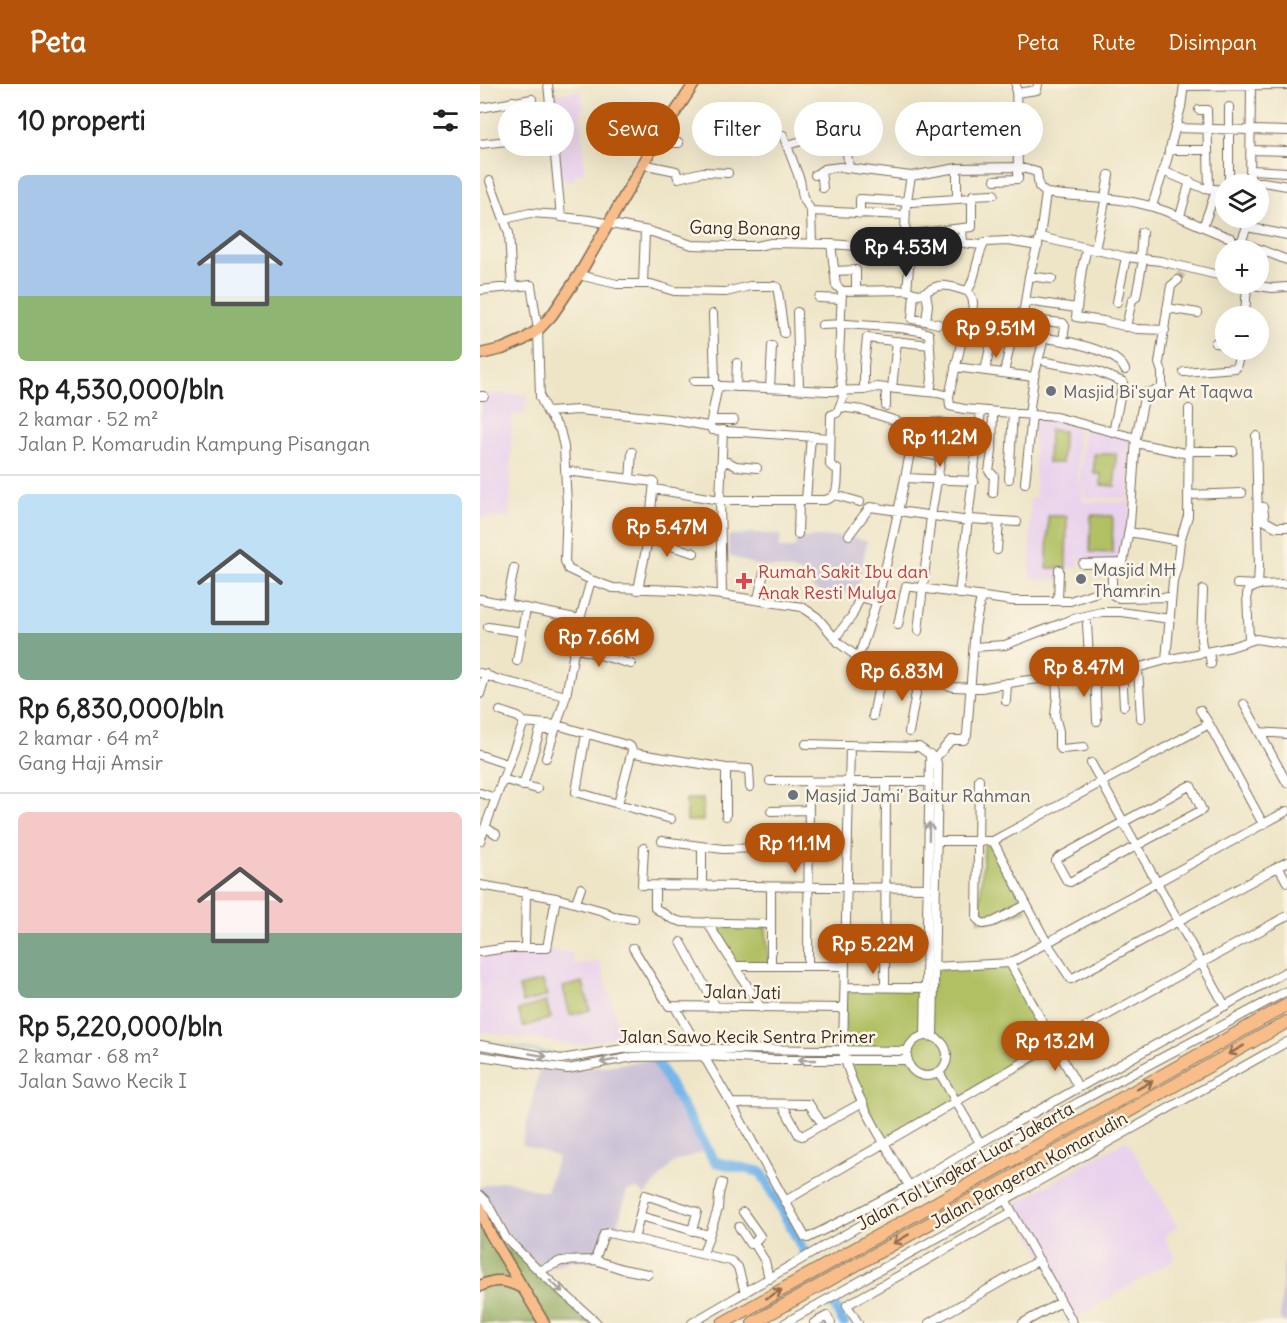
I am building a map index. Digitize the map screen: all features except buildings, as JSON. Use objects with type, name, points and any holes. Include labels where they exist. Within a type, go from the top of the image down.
[{"type":"highway","name":"Jalan Tol Lingkar Luar Jakarta","points":[[723,1323],[1287,1005]]},
{"type":"highway","name":"Jalan Tol Lingkar Luar Jakarta","points":[[753,1323],[1287,1022]]},
{"type":"main road","points":[[680,105],[694,84]]},
{"type":"main road","points":[[480,354],[502,349],[538,330],[564,299],[647,156]]},
{"type":"main road","points":[[480,1207],[488,1230],[544,1323]]},
{"type":"main road","points":[[480,1286],[499,1280],[506,1281],[525,1291]]},
{"type":"street","points":[[548,84],[550,102]]},
{"type":"street","points":[[1016,84],[1017,102]]},
{"type":"street","points":[[1016,93],[1037,90],[1038,84]]},
{"type":"street","points":[[1152,206],[1181,108],[1184,85],[1287,85]]},
{"type":"street","points":[[1251,85],[1251,174]]},
{"type":"street","points":[[480,108],[532,99]]},
{"type":"street","points":[[1229,107],[1230,174]]},
{"type":"street","points":[[1199,110],[1207,110],[1208,150],[1213,190],[1203,227]]},
{"type":"street","points":[[1175,128],[1287,131]]},
{"type":"street","points":[[787,145],[835,132],[838,143],[846,147],[849,166]]},
{"type":"street","points":[[783,135],[800,180],[803,197],[811,211],[812,244]]},
{"type":"street","points":[[480,144],[498,143]]},
{"type":"street","points":[[1169,150],[1208,150]]},
{"type":"street","points":[[1251,150],[1287,151]]},
{"type":"street","points":[[556,156],[561,215]]},
{"type":"street","points":[[995,180],[1018,179],[1018,156]]},
{"type":"street","points":[[642,164],[676,171],[678,178],[703,172],[728,173]]},
{"type":"street","points":[[823,188],[818,173],[849,166],[852,169],[911,176],[957,168],[1018,167],[1037,172],[1039,187],[1046,193],[1081,198],[1105,197],[1152,206],[1232,240]]},
{"type":"street","points":[[957,168],[957,198]]},
{"type":"street","points":[[1251,170],[1287,172]]},
{"type":"street","points":[[1163,171],[1213,190]]},
{"type":"street","points":[[1109,175],[1091,249],[1082,268],[1076,317],[1126,327],[1165,330]]},
{"type":"street","points":[[911,176],[906,202],[905,230],[909,234],[912,319],[938,324]]},
{"type":"street","points":[[490,181],[509,233],[512,286]]},
{"type":"street","points":[[1180,216],[1190,181]]},
{"type":"street","points":[[1269,183],[1287,186]]},
{"type":"street","points":[[1005,373],[1015,322],[1019,319],[1026,301],[1029,276],[1040,237],[1046,193]]},
{"type":"street","points":[[860,214],[860,199],[906,202],[972,198],[974,195],[994,194]]},
{"type":"street","points":[[909,234],[972,226],[972,198]]},
{"type":"street","points":[[811,211],[905,215]]},
{"type":"street","name":"Gang Bonang","points":[[505,219],[530,213],[561,215],[609,223],[683,243],[701,245],[831,244],[910,252]]},
{"type":"street","points":[[1239,240],[1247,227],[1287,235]]},
{"type":"street","points":[[962,228],[963,243],[982,245]]},
{"type":"street","points":[[644,284],[645,231]]},
{"type":"street","points":[[1126,327],[1132,300],[1136,297],[1142,259],[1142,232]]},
{"type":"street","points":[[1040,237],[1126,257],[1160,261],[1184,269],[1215,275]]},
{"type":"street","points":[[967,291],[971,287],[982,245],[988,240],[1038,246]]},
{"type":"street","points":[[654,489],[720,500],[831,499],[835,495],[838,470],[830,465],[829,461],[831,415],[836,414],[843,398],[839,370],[842,295],[836,285],[831,244]]},
{"type":"street","points":[[1269,255],[1287,260]]},
{"type":"street","points":[[1117,302],[1126,257]]},
{"type":"street","points":[[834,271],[856,270],[856,290]]},
{"type":"street","points":[[579,274],[617,284],[651,284],[681,291],[726,292],[750,286],[774,286],[777,287],[784,333]]},
{"type":"street","points":[[1029,276],[1052,279]]},
{"type":"street","points":[[1083,564],[1123,563],[1130,532],[1136,441],[1144,393],[1162,389],[1162,372],[1159,363],[1167,308],[1171,286],[1178,280]]},
{"type":"street","points":[[480,290],[531,285],[538,330],[540,397],[561,434],[566,471],[565,561],[568,569],[591,580],[613,588],[679,591],[790,604],[811,612],[858,658],[949,687],[971,688],[1138,668],[1230,647],[1249,640],[1264,639],[1287,644]]},
{"type":"street","points":[[819,298],[842,295],[856,290],[926,293],[939,286],[967,291],[973,301],[972,312],[967,318],[963,332],[949,400]]},
{"type":"street","points":[[1269,288],[1287,287]]},
{"type":"street","points":[[926,293],[928,304],[926,321]]},
{"type":"street","points":[[1026,301],[1077,308]]},
{"type":"street","points":[[1167,308],[1198,313]]},
{"type":"street","points":[[797,312],[799,389]]},
{"type":"street","points":[[713,314],[716,384],[712,430],[830,438]]},
{"type":"street","points":[[1019,319],[1063,323],[1065,326],[1063,340]]},
{"type":"street","points":[[822,325],[846,324],[920,331],[928,334],[930,392]]},
{"type":"street","points":[[985,371],[994,329]]},
{"type":"street","points":[[963,332],[1014,330]]},
{"type":"street","points":[[864,390],[866,338],[874,337],[930,345]]},
{"type":"street","points":[[1025,483],[1034,377],[1043,339],[1063,340],[1109,355],[1123,365],[1125,370]]},
{"type":"street","points":[[886,406],[897,341]]},
{"type":"street","points":[[770,388],[772,346]]},
{"type":"street","points":[[1184,372],[1236,368],[1238,360]]},
{"type":"street","points":[[1046,362],[1096,371],[1123,382],[1113,433]]},
{"type":"street","points":[[736,387],[737,363]]},
{"type":"street","points":[[956,366],[1034,377]]},
{"type":"street","points":[[694,381],[736,387],[826,391],[889,388],[930,392],[981,411],[1056,417],[1136,441],[1190,453],[1233,451]]},
{"type":"street","points":[[840,407],[862,410],[906,424],[941,422],[966,428]]},
{"type":"street","points":[[1166,660],[1171,597],[1180,541],[1188,516],[1190,409]]},
{"type":"street","points":[[547,412],[579,411],[669,419],[707,426],[711,422],[734,420]]},
{"type":"street","points":[[959,594],[981,411]]},
{"type":"street","points":[[993,412],[989,471],[994,476],[993,493]]},
{"type":"street","points":[[1009,479],[1012,414]]},
{"type":"street","points":[[722,595],[720,500],[723,430]]},
{"type":"street","points":[[1258,585],[1258,433],[1263,515],[1271,525],[1287,527]]},
{"type":"street","points":[[798,534],[811,436]]},
{"type":"street","points":[[918,631],[931,516],[945,446]]},
{"type":"street","points":[[858,658],[878,602],[912,451],[941,457]]},
{"type":"street","points":[[630,479],[632,452]]},
{"type":"street","points":[[721,464],[728,462],[736,466],[757,468]]},
{"type":"street","points":[[566,471],[652,481],[655,484],[638,590]]},
{"type":"street","points":[[905,478],[974,481]]},
{"type":"street","points":[[1188,495],[1242,493]]},
{"type":"street","points":[[835,495],[860,502]]},
{"type":"street","points":[[849,535],[868,508],[880,507],[931,516],[1017,522]]},
{"type":"street","points":[[997,550],[999,521]]},
{"type":"street","points":[[1130,532],[1180,541]]},
{"type":"street","points":[[648,539],[694,553]]},
{"type":"street","points":[[1112,564],[1113,595],[1119,598],[1171,597]]},
{"type":"street","points":[[507,604],[514,568]]},
{"type":"street","points":[[758,599],[765,568]]},
{"type":"street","points":[[1058,601],[1059,570]]},
{"type":"street","points":[[546,758],[566,696],[580,620],[591,580]]},
{"type":"street","points":[[1237,584],[1287,584]]},
{"type":"street","points":[[1249,640],[1247,592],[1258,585]]},
{"type":"street","points":[[898,625],[905,586],[1013,601],[1070,601],[1112,587]]},
{"type":"street","points":[[1203,590],[1201,639],[1211,664]]},
{"type":"street","points":[[836,638],[852,616],[860,597],[878,602]]},
{"type":"street","points":[[929,1037],[926,988],[931,924],[930,782],[934,754],[951,740],[965,739],[969,723],[974,647],[981,597]]},
{"type":"street","points":[[480,599],[580,620]]},
{"type":"street","points":[[517,661],[526,608]]},
{"type":"street","points":[[974,647],[1005,645],[1073,619],[1102,612],[1121,612],[1170,619]]},
{"type":"street","points":[[1087,624],[1097,721]]},
{"type":"street","points":[[488,627],[522,632]]},
{"type":"street","points":[[575,648],[631,664]]},
{"type":"street","points":[[873,716],[884,666]]},
{"type":"street","points":[[1138,668],[1141,718]]},
{"type":"street","points":[[1122,670],[1124,705]]},
{"type":"street","points":[[480,694],[483,673],[499,680],[566,696]]},
{"type":"street","points":[[909,732],[919,676]]},
{"type":"street","points":[[1056,677],[1055,716],[1059,731],[1059,746],[1061,749],[1084,747]]},
{"type":"street","points":[[1006,701],[1007,683]]},
{"type":"street","points":[[1244,704],[1287,782]]},
{"type":"street","points":[[1200,710],[1263,824]]},
{"type":"street","points":[[500,711],[518,717],[524,722],[586,734],[630,746],[632,751],[618,804]]},
{"type":"street","points":[[480,840],[524,722]]},
{"type":"street","points":[[938,841],[993,841],[1209,724]]},
{"type":"street","points":[[523,786],[540,730],[556,728]]},
{"type":"street","points":[[1260,732],[1287,734]]},
{"type":"street","points":[[586,734],[576,792],[671,819]]},
{"type":"street","points":[[806,744],[919,747],[934,754],[938,765],[938,841],[928,888],[934,967],[929,1037]]},
{"type":"street","points":[[850,745],[843,1050],[863,1102],[909,1186],[1078,1087],[1287,971]]},
{"type":"street","points":[[632,751],[726,768],[750,770],[750,787]]},
{"type":"street","points":[[480,755],[507,764]]},
{"type":"street","points":[[1090,764],[1225,1006]]},
{"type":"street","points":[[726,768],[726,816]]},
{"type":"street","points":[[502,779],[537,789]]},
{"type":"street","points":[[980,779],[977,921],[983,924],[993,922],[1026,905]]},
{"type":"street","points":[[770,781],[930,782]]},
{"type":"street","points":[[808,966],[809,781]]},
{"type":"street","points":[[885,987],[886,782]]},
{"type":"street","points":[[1191,786],[1202,810],[1136,845],[1070,882],[1067,881],[1057,859],[1191,786]]},
{"type":"street","points":[[480,793],[495,798]]},
{"type":"street","points":[[771,811],[809,810]]},
{"type":"street","points":[[934,967],[1010,963],[1287,811]]},
{"type":"street","points":[[485,827],[496,834]]},
{"type":"street","points":[[662,841],[723,849],[764,848],[771,845],[808,846]]},
{"type":"street","points":[[993,841],[1047,943],[1069,978],[1073,979],[1287,862]]},
{"type":"street","points":[[702,847],[702,886]]},
{"type":"street","points":[[644,848],[642,885],[928,888]]},
{"type":"street","points":[[1278,866],[1287,882]]},
{"type":"street","points":[[480,885],[576,902],[608,915],[634,919]]},
{"type":"street","points":[[655,886],[655,908],[677,921],[770,924]]},
{"type":"street","points":[[771,887],[771,966]]},
{"type":"street","points":[[576,902],[581,888]]},
{"type":"street","points":[[525,948],[526,892]]},
{"type":"street","points":[[480,952],[507,948],[548,948],[556,898]]},
{"type":"street","points":[[785,1201],[1053,1045],[1287,916]]},
{"type":"street","points":[[707,922],[761,1008]]},
{"type":"street","points":[[681,942],[716,1007]]},
{"type":"street","points":[[633,948],[671,1006]]},
{"type":"street","points":[[1010,963],[1078,1087]]},
{"type":"street","points":[[736,966],[845,966]]},
{"type":"street","points":[[845,987],[926,988]]},
{"type":"street","name":"Jalan Pangeran Komarudin","points":[[693,1323],[1079,1102],[1287,991]]},
{"type":"street","name":"Jalan Jati","points":[[671,1006],[844,1008]]},
{"type":"street","name":"Jalan Jati","points":[[671,1006],[705,1056],[805,1237],[808,1238],[909,1186]]},
{"type":"street","points":[[929,1037],[940,1041],[946,1052],[946,1063],[939,1072],[932,1076],[922,1076],[915,1072],[908,1060],[908,1051],[914,1041],[929,1037]]},
{"type":"street","name":"Jalan Pangeran Komarudin","points":[[785,1323],[1287,1042]]},
{"type":"street","name":"Jalan Sawo Kecik Sentra Primer","points":[[480,1045],[561,1059],[630,1048],[908,1051]]},
{"type":"street","points":[[630,1048],[633,1057]]},
{"type":"street","points":[[773,1051],[773,1060]]},
{"type":"street","name":"Jalan Sawo Kecik Sentra Primer","points":[[480,1056],[568,1069],[633,1057],[908,1060]]},
{"type":"street","points":[[939,1072],[980,1143]]},
{"type":"street","points":[[782,1104],[800,1135],[863,1102]]},
{"type":"street","points":[[731,1103],[810,1105],[822,1125]]},
{"type":"street","points":[[703,1254],[718,1209],[722,1183]]},
{"type":"street","points":[[480,1195],[486,1201],[507,1238],[539,1271],[597,1323]]},
{"type":"street","points":[[634,1239],[645,1195],[697,1212],[692,1231]]},
{"type":"street","points":[[1006,1201],[1073,1323]]},
{"type":"street","points":[[743,1212],[760,1236],[754,1243]]},
{"type":"street","points":[[858,1323],[847,1305],[1012,1212]]},
{"type":"street","points":[[640,1216],[709,1235]]},
{"type":"street","points":[[739,1227],[750,1244],[754,1243]]},
{"type":"street","points":[[595,1260],[602,1237],[609,1233],[735,1263],[745,1293]]},
{"type":"street","points":[[754,1243],[765,1261],[769,1279]]},
{"type":"street","points":[[539,1271],[561,1261],[595,1260],[622,1269],[648,1274]]},
{"type":"street","points":[[929,1323],[1039,1260]]},
{"type":"street","points":[[1023,1323],[1061,1302]]},
{"type":"street","points":[[814,1323],[829,1319]]},
{"type":"shaded area","points":[[581,90],[584,108],[581,109],[582,119],[574,121],[574,102],[554,102],[553,95]]},
{"type":"shaded area","points":[[574,121],[582,121],[584,173],[575,174],[575,180],[561,180],[559,156],[574,156]]},
{"type":"shaded area","points":[[480,394],[529,394],[523,415],[512,416],[510,518],[480,518]]},
{"type":"shaded area","points":[[1033,415],[1078,423],[1078,484],[1080,485],[1083,426],[1133,439],[1130,498],[1085,498],[1085,486],[1082,486],[1084,502],[1131,502],[1123,563],[1079,561],[1078,541],[1078,567],[1067,568],[1065,580],[1030,579],[1030,498],[1062,499],[1036,497]]},
{"type":"shaded area","points":[[751,533],[781,535],[779,548],[795,548],[797,538],[846,536],[867,541],[857,595],[841,591],[838,599],[812,588],[814,579],[793,570],[756,565],[729,556],[728,536]]},
{"type":"shaded area","points":[[546,950],[572,953],[574,965],[600,961],[621,1036],[579,1045],[480,1032],[480,951]]},
{"type":"shaded area","points":[[652,1060],[705,1151],[674,1162],[645,1195],[638,1189],[627,1191],[616,1232],[606,1233],[595,1260],[571,1260],[539,1271],[506,1238],[480,1194],[480,1187],[502,1181],[537,1191],[547,1191],[558,1157],[522,1144],[540,1069],[567,1071]]},
{"type":"shaded area","points":[[1127,1140],[1178,1227],[1164,1235],[1176,1258],[1075,1319],[1014,1204]]},
{"type":"shaded area","points":[[1287,1212],[1287,1323],[1280,1320]]},
{"type":"green space","points":[[1049,430],[1063,431],[1062,463],[1048,463]]},
{"type":"green space","points":[[1094,454],[1116,454],[1115,486],[1101,485],[1101,474],[1094,474]]},
{"type":"green space","points":[[1091,515],[1113,516],[1112,553],[1090,552]]},
{"type":"green space","points":[[1048,516],[1067,516],[1066,568],[1047,568]]},
{"type":"green space","points":[[686,799],[703,799],[703,821],[687,821]]},
{"type":"green space","points":[[988,840],[993,844],[1027,911],[992,921],[979,921],[984,846]]},
{"type":"green space","points":[[708,923],[766,927],[769,964],[737,966]]},
{"type":"green space","points":[[1010,963],[1053,1045],[884,1142],[845,1060],[845,987],[933,988],[934,967]]},
{"type":"green space","points":[[543,981],[547,996],[523,1003],[519,987]]},
{"type":"green space","points":[[583,982],[590,1010],[570,1015],[563,987]]},
{"type":"green space","points":[[546,1002],[551,1018],[523,1027],[518,1010]]},
{"type":"green space","points":[[480,1207],[507,1260],[506,1238],[597,1323],[480,1323]]},
{"type":"waterway","points":[[480,1041],[560,1055],[638,1039]]},
{"type":"waterway","points":[[657,1062],[715,1162],[761,1172],[806,1255]]},
{"type":"waterway","points":[[834,1305],[844,1323]]},
{"type":"tunnel","points":[[1178,280],[1183,271]]},
{"type":"place","name":"Masjid Bi'syar At Taqwa","points":[[1051,391]]},
{"type":"place","name":"Masjid MH Thamrin","points":[[1081,579]]},
{"type":"place","name":"Rumah Sakit Ibu dan Anak Resti Mulya","points":[[744,581]]},
{"type":"place","name":"Masjid Jami' Baitur Rahman","points":[[793,795]]}]
